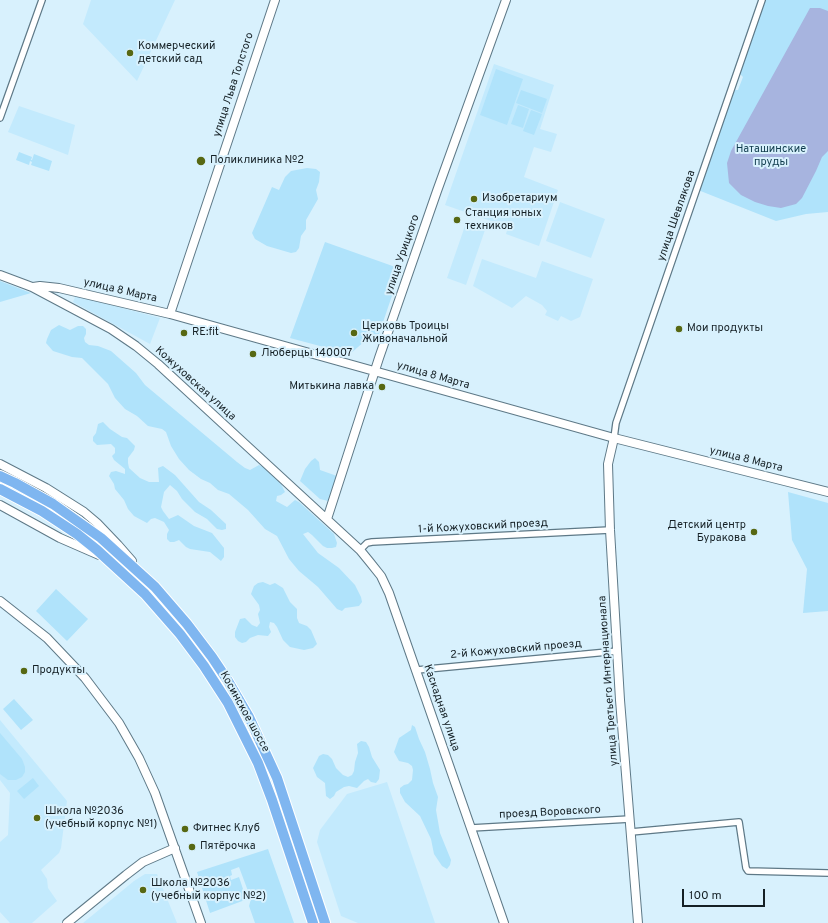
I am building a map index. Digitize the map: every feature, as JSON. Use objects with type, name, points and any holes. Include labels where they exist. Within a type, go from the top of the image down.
[{"type":"highway","name":"Косинское шоссе","points":[[0,476],[53,504],[101,538],[144,576],[178,613],[204,645],[228,681],[249,717],[277,778],[324,923]]},
{"type":"highway","name":"Косинское шоссе","points":[[0,489],[42,511],[77,534],[111,562],[145,594],[180,634],[213,678],[251,746],[266,782],[313,923]]},
{"type":"street","points":[[0,118],[42,0]]},
{"type":"street","name":"улица Льва Толстого","points":[[170,314],[275,0]]},
{"type":"street","name":"улица Урицкого","points":[[327,519],[375,371],[437,191],[506,0]]},
{"type":"street","name":"улица Шевлякова","points":[[614,438],[617,418],[762,0]]},
{"type":"street","points":[[0,275],[32,287]]},
{"type":"street","name":"улица 8 Марта","points":[[32,287],[50,287],[170,314],[614,438],[828,492]]},
{"type":"street","name":"Кожуховская улица","points":[[32,287],[111,329],[158,364],[327,519]]},
{"type":"street","points":[[71,307],[66,303],[66,298],[75,292]]},
{"type":"street","name":"улица Третьего Интернационала","points":[[614,438],[608,464],[610,530],[620,700],[632,832],[638,923]]},
{"type":"street","points":[[0,464],[46,488],[84,512],[118,545],[144,576]]},
{"type":"street","points":[[0,505],[60,538],[99,555],[111,562]]},
{"type":"street","name":"Каскадная улица","points":[[327,519],[360,550],[381,576],[389,593],[504,923]]},
{"type":"street","name":"1-й Кожуховский проезд","points":[[360,550],[367,543],[372,542],[610,530]]},
{"type":"street","points":[[0,601],[47,638],[85,678],[124,731],[139,758],[154,793],[201,923]]},
{"type":"street","name":"2-й Кожуховский проезд","points":[[417,670],[618,651]]},
{"type":"street","name":"проезд Воровского","points":[[472,828],[630,819]]},
{"type":"street","points":[[632,832],[739,822],[746,868],[748,871],[828,873]]},
{"type":"street","points":[[67,923],[143,862],[175,848]]},
{"type":"shaded area","name":"Коммерческий детский сад","points":[[91,0],[175,0],[137,81],[83,24]]},
{"type":"shaded area","name":"Наташинские пруды","points":[[810,8],[820,8],[828,11],[828,151],[822,157],[802,198],[796,204],[781,208],[768,206],[755,202],[741,195],[729,183],[727,163],[731,151]]},
{"type":"shaded area","points":[[494,64],[554,85],[540,129],[557,134],[551,152],[534,147],[524,177],[558,190],[539,246],[506,234],[508,227],[445,205]]},
{"type":"shaded area","points":[[19,106],[75,125],[68,155],[8,132]]},
{"type":"shaded area","points":[[560,202],[605,219],[591,258],[546,241]]},
{"type":"shaded area","points":[[466,223],[485,230],[466,285],[447,278]]},
{"type":"shaded area","points":[[482,259],[536,278],[542,261],[593,279],[580,317],[571,321],[561,316],[558,321],[545,315],[547,311],[542,305],[526,296],[512,308],[473,286]]},
{"type":"shaded area","points":[[76,295],[160,318],[150,344],[73,302]]},
{"type":"shaded area","name":"Школа №2036 (учебный корпус №1)","points":[[0,720],[67,801],[61,848],[59,853],[41,870],[47,879],[48,888],[57,901],[32,923],[10,923],[0,912],[0,842],[8,835],[10,793],[0,780]]},
{"type":"shaded area","points":[[387,782],[435,923],[358,923],[341,916],[317,842],[320,830],[347,794]]},
{"type":"shaded area","name":"Школа №2036 (учебный корпус №2)","points":[[145,874],[157,874],[177,923],[83,923],[134,881]]},
{"type":"green space","name":"Наташинские пруды","points":[[764,0],[828,0],[828,212],[806,214],[776,221],[698,190],[733,90],[738,90],[743,77],[739,73]]},
{"type":"green space","points":[[496,69],[523,79],[507,125],[480,115]]},
{"type":"green space","points":[[521,90],[547,99],[542,113],[516,103]]},
{"type":"green space","points":[[518,105],[529,109],[523,128],[511,124]]},
{"type":"green space","points":[[531,110],[542,114],[534,135],[523,131]]},
{"type":"green space","points":[[19,152],[32,157],[31,160],[34,154],[52,161],[49,171],[31,165],[32,162],[30,161],[29,165],[16,160]]},
{"type":"green space","points":[[307,168],[316,169],[320,172],[316,190],[318,199],[306,220],[306,229],[301,236],[299,248],[296,252],[291,253],[267,246],[255,239],[252,233],[272,187],[279,190],[285,177],[291,171]]},
{"type":"green space","points":[[325,242],[401,269],[379,334],[366,340],[350,354],[290,338]]},
{"type":"green space","points":[[0,281],[31,293],[0,302]]},
{"type":"green space","points":[[59,325],[70,330],[78,326],[83,326],[86,329],[84,338],[85,342],[89,345],[98,346],[111,351],[136,373],[145,385],[237,462],[250,470],[259,465],[263,467],[281,484],[285,492],[277,496],[276,501],[287,507],[295,500],[299,502],[334,534],[337,543],[336,547],[327,548],[308,532],[303,534],[318,553],[339,568],[355,585],[362,602],[359,606],[345,608],[342,611],[337,609],[318,587],[299,571],[289,559],[277,536],[265,529],[248,510],[229,494],[218,490],[210,483],[201,479],[189,470],[179,459],[171,446],[166,432],[162,429],[148,426],[137,416],[125,409],[115,398],[108,384],[82,358],[72,357],[53,351],[46,343],[51,330]]},
{"type":"green space","points":[[103,422],[122,437],[127,438],[135,446],[128,458],[128,463],[129,468],[140,478],[149,482],[159,482],[158,468],[163,466],[175,475],[199,502],[211,510],[226,524],[226,529],[217,529],[207,519],[195,512],[170,485],[164,492],[161,507],[169,519],[178,515],[194,526],[212,533],[224,548],[224,557],[221,561],[210,552],[186,547],[179,540],[170,542],[167,539],[169,530],[164,522],[155,518],[151,519],[147,523],[134,516],[128,509],[124,500],[115,489],[109,476],[111,472],[116,471],[125,474],[125,469],[114,460],[112,456],[115,453],[115,448],[111,444],[97,445],[93,441],[98,424]]},
{"type":"green space","points":[[315,458],[319,462],[320,470],[337,476],[333,494],[328,501],[320,499],[300,481],[305,469]]},
{"type":"green space","points":[[788,492],[828,503],[828,611],[803,613],[807,569],[792,540]]},
{"type":"green space","points":[[263,582],[270,585],[275,583],[283,588],[290,602],[297,609],[297,618],[299,623],[307,626],[311,630],[317,644],[313,648],[304,650],[290,647],[283,640],[274,623],[270,622],[269,627],[271,632],[268,636],[258,635],[242,643],[238,641],[235,637],[235,632],[240,619],[245,618],[252,625],[257,627],[260,623],[258,614],[260,610],[259,605],[251,594],[254,586]]},
{"type":"green space","points":[[56,589],[88,619],[67,641],[36,611]]},
{"type":"green space","points":[[14,699],[33,720],[21,730],[3,709]]},
{"type":"green space","points":[[412,725],[415,727],[425,752],[438,797],[436,810],[440,833],[451,860],[447,869],[442,866],[434,854],[431,839],[420,816],[405,802],[400,793],[400,788],[412,780],[413,770],[412,766],[408,763],[399,761],[394,752],[399,738],[411,730]]},
{"type":"green space","points":[[0,733],[22,759],[25,767],[25,772],[22,777],[16,780],[8,780],[0,774]]},
{"type":"green space","points":[[361,741],[366,742],[372,757],[380,770],[379,779],[376,783],[371,782],[368,779],[357,788],[349,786],[344,787],[336,792],[330,799],[326,796],[325,783],[317,777],[313,768],[319,756],[323,754],[328,755],[332,759],[336,768],[343,775],[348,777],[352,775],[354,771],[358,753],[357,744]]},
{"type":"green space","points":[[33,778],[39,786],[24,799],[17,791]]},
{"type":"green space","points":[[268,849],[294,923],[255,923],[249,906],[251,899],[239,867],[231,870],[232,875],[230,876],[231,880],[239,877],[246,898],[245,900],[210,913],[197,872]]},
{"type":"place","name":"Коммерческий детский сад","points":[[130,53]]},
{"type":"place","name":"Поликлиника №2","points":[[201,161]]},
{"type":"place","name":"Изобретариум","points":[[474,199]]},
{"type":"place","name":"Станция юных техников","points":[[457,220]]},
{"type":"place","name":"Мои продукты","points":[[679,329]]},
{"type":"place","name":"RE:fit","points":[[184,333]]},
{"type":"place","name":"Церковь Троицы Живоначальной","points":[[354,333]]},
{"type":"place","name":"Люберцы 140007","points":[[253,354]]},
{"type":"place","name":"Митькина лавка","points":[[382,387]]},
{"type":"place","name":"Детский центр Буракова","points":[[754,532]]},
{"type":"place","name":"Продукты","points":[[24,671]]},
{"type":"place","name":"Школа №2036 (учебный корпус №1)","points":[[37,818]]},
{"type":"place","name":"Фитнес Клуб","points":[[185,829]]},
{"type":"place","name":"Пятёрочка","points":[[192,847]]},
{"type":"place","name":"Школа №2036 (учебный корпус №2)","points":[[143,890]]}]
